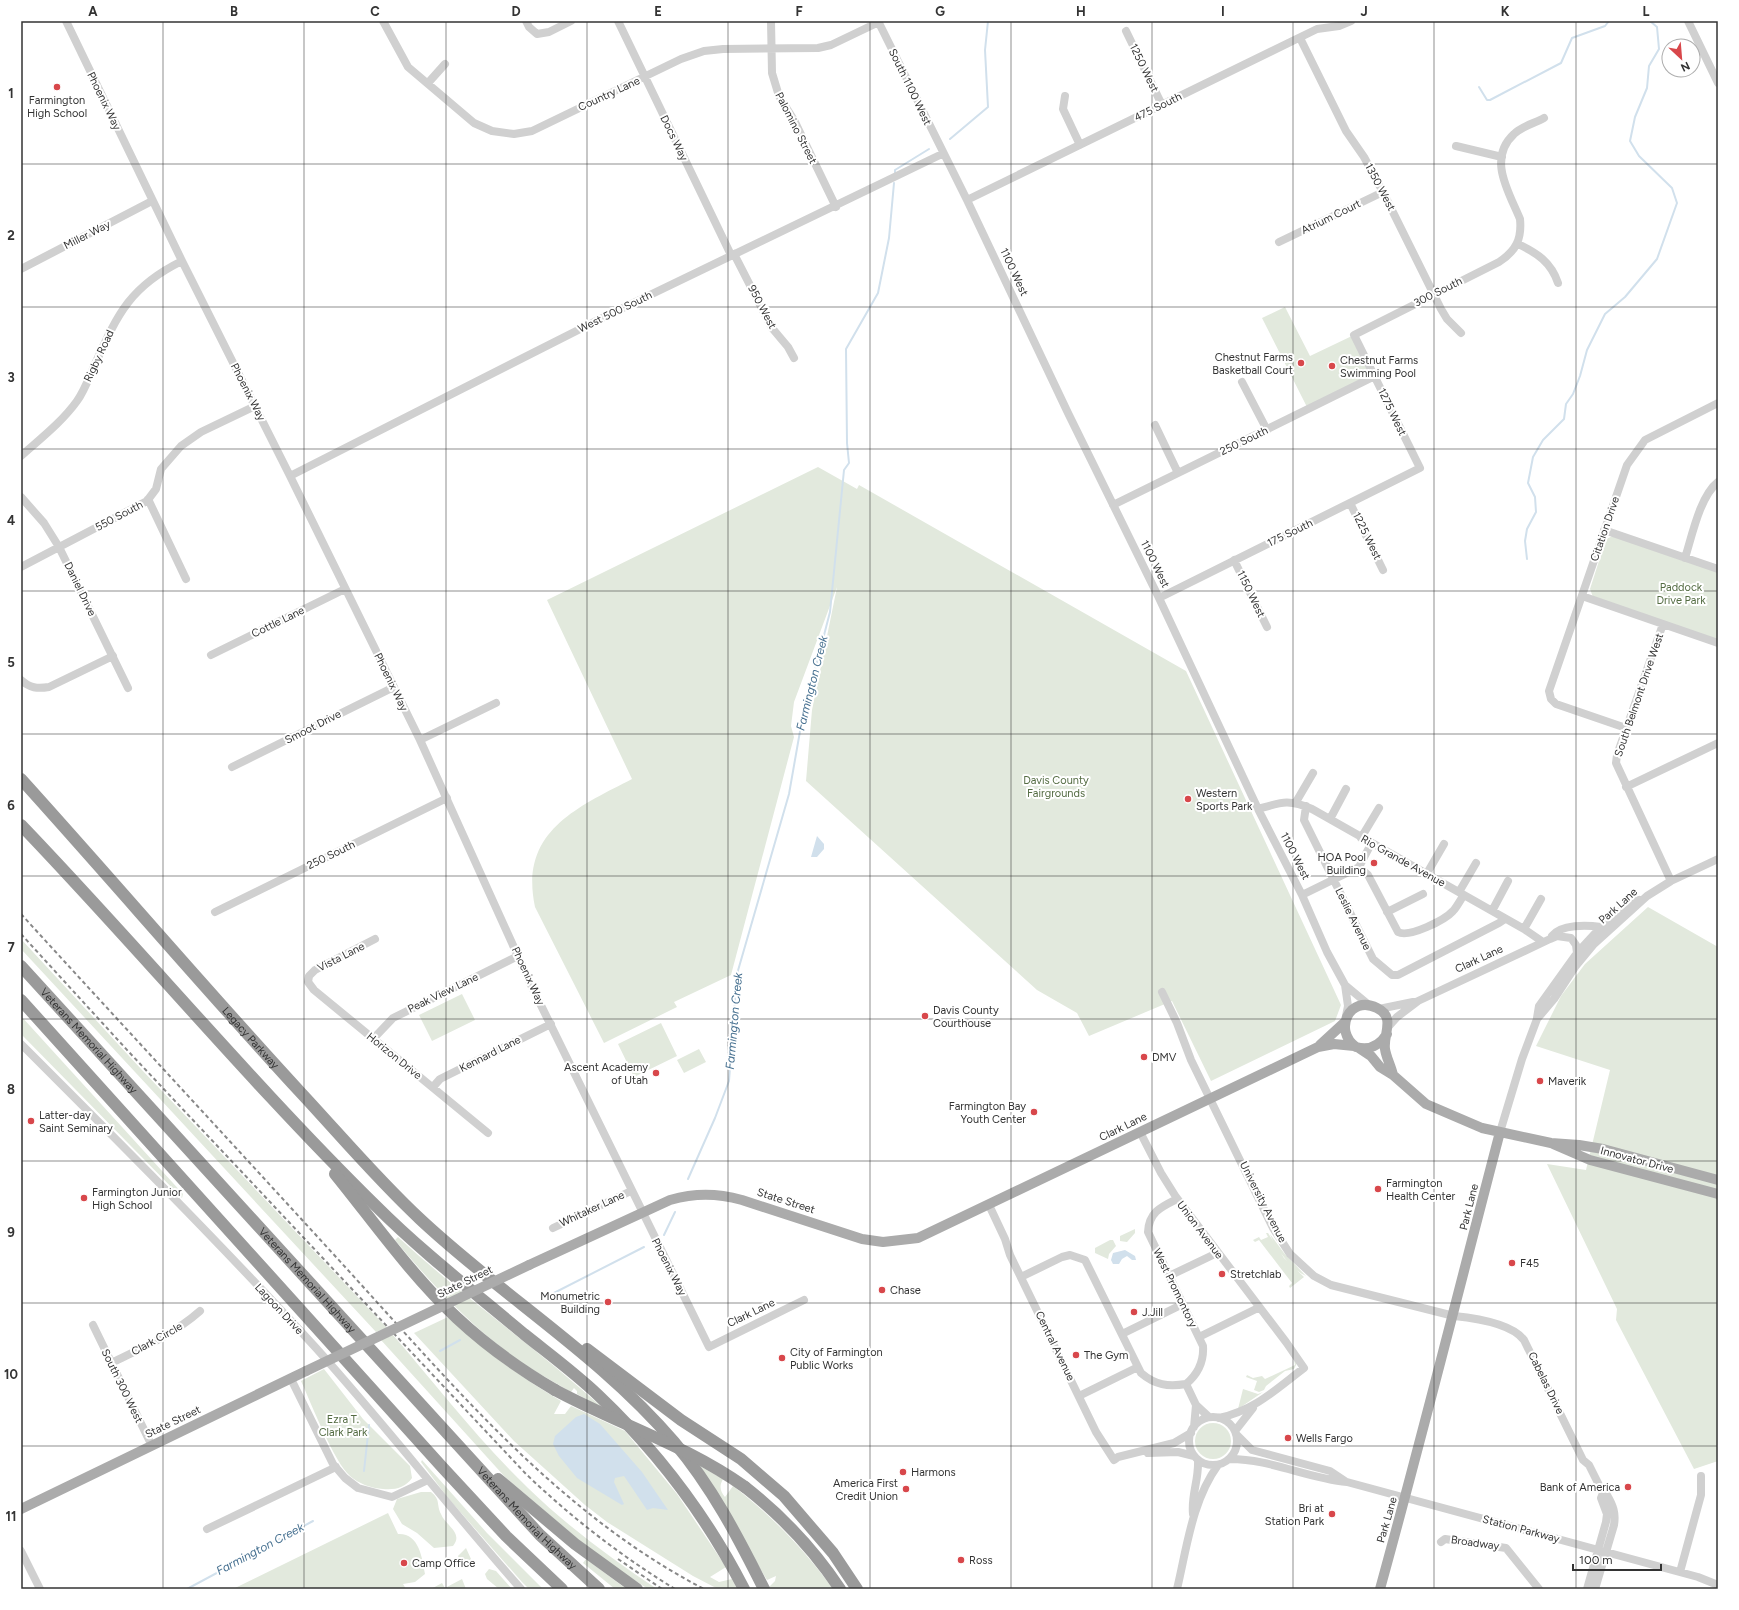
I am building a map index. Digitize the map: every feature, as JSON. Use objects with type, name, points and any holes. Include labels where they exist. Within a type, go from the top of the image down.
[{"type":"highway","name":"Legacy Parkway","points":[[21,779],[199,981],[375,1173],[421,1219],[496,1282]]},
{"type":"highway","points":[[21,825],[289,1117],[412,1240],[599,1396],[650,1450],[676,1481],[701,1516],[744,1589]]},
{"type":"highway","name":"Veterans Memorial Highway","points":[[21,966],[540,1535],[598,1589]]},
{"type":"highway","name":"Veterans Memorial Highway","points":[[21,1000],[443,1468],[506,1536],[560,1588]]},
{"type":"highway","points":[[289,1117],[386,1238],[457,1318],[489,1345],[555,1390],[595,1411],[692,1454],[745,1487],[800,1536],[824,1565],[840,1589]]},
{"type":"highway","points":[[496,1282],[620,1386],[669,1436],[696,1470],[720,1505],[761,1585]]},
{"type":"highway","points":[[496,1282],[681,1420],[741,1459],[784,1496],[812,1527],[833,1552],[857,1589]]},
{"type":"highway","points":[[463,1450],[575,1544],[637,1589]]},
{"type":"main road","points":[[1394,1075],[1385,1050],[1388,1031],[1386,1017],[1379,1009],[1368,1005],[1355,1008],[1346,1019],[1346,1036],[1356,1047],[1371,1056],[1380,1067],[1394,1075],[1426,1104],[1450,1116],[1500,1132]]},
{"type":"main road","name":"Clark Lane","points":[[1318,1047],[1346,1019]]},
{"type":"main road","points":[[1356,1047],[1374,1046],[1388,1031]]},
{"type":"main road","name":"Clark Lane","points":[[939,1229],[1318,1047],[1334,1044],[1356,1047]]},
{"type":"main road","name":"Innovator Drive","points":[[1500,1132],[1551,1143],[1579,1145],[1603,1149],[1718,1180]]},
{"type":"main road","name":"Park Lane","points":[[1380,1589],[1438,1369],[1454,1316],[1500,1132]]},
{"type":"main road","name":"Innovator Drive","points":[[1551,1143],[1590,1160],[1718,1194]]},
{"type":"main road","name":"State Street","points":[[21,1509],[306,1371],[530,1265],[642,1213],[682,1197],[707,1194],[723,1195],[873,1241],[918,1238],[939,1229]]},
{"type":"street","name":"Phoenix Way","points":[[66,21],[152,201],[420,740],[518,956],[631,1191],[709,1347]]},
{"type":"street","name":"Country Lane","points":[[383,21],[408,67],[474,123],[492,131],[514,134],[532,131],[644,78],[680,59],[704,52],[723,49],[818,48],[878,22]]},
{"type":"street","points":[[526,21],[529,27],[537,34],[549,32],[571,21]]},
{"type":"street","name":"Docs Way","points":[[618,21],[644,78],[732,255]]},
{"type":"street","name":"Palomino Street","points":[[771,21],[772,73],[778,96],[794,120],[836,207]]},
{"type":"street","name":"475 South","points":[[967,200],[1329,24],[1339,26],[1351,21]]},
{"type":"street","points":[[1688,21],[1718,84]]},
{"type":"street","name":"South 1100 West","points":[[878,22],[942,154]]},
{"type":"street","name":"1250 West","points":[[1126,31],[1162,105]]},
{"type":"street","name":"1350 West","points":[[1300,38],[1346,131],[1364,157],[1383,192],[1447,319],[1461,333]]},
{"type":"street","points":[[428,83],[444,64]]},
{"type":"street","points":[[1065,96],[1063,109],[1080,145]]},
{"type":"street","points":[[1544,118],[1514,133],[1504,149],[1501,170],[1503,183],[1520,219],[1518,244],[1533,251],[1548,263],[1558,283]]},
{"type":"street","points":[[1456,146],[1502,157]]},
{"type":"street","name":"1100 West","points":[[942,154],[967,200],[1159,598],[1258,809],[1302,895],[1327,952],[1345,985],[1368,1005]]},
{"type":"street","name":"West 500 South","points":[[290,476],[732,255],[836,207],[942,154]]},
{"type":"street","name":"Atrium Court","points":[[1279,242],[1383,192]]},
{"type":"street","name":"Miller Way","points":[[21,268],[152,201]]},
{"type":"street","name":"300 South","points":[[1354,335],[1499,262],[1518,244]]},
{"type":"street","name":"950 West","points":[[732,255],[772,328],[788,347],[794,358]]},
{"type":"street","name":"Rigby Road","points":[[21,456],[65,415],[78,400],[117,317],[133,294],[153,278],[182,261]]},
{"type":"street","name":"1275 West","points":[[1354,335],[1420,468]]},
{"type":"street","name":"250 South","points":[[1113,505],[1375,376]]},
{"type":"street","points":[[1242,382],[1267,430]]},
{"type":"street","name":"Citation Drive","points":[[1626,728],[1556,704],[1551,699],[1549,691],[1627,465],[1645,440],[1718,403]]},
{"type":"street","name":"550 South","points":[[21,567],[121,516],[148,499],[156,489],[161,469],[181,446],[201,432],[255,406]]},
{"type":"street","points":[[1155,425],[1178,473]]},
{"type":"street","name":"175 South","points":[[1159,598],[1420,468]]},
{"type":"street","points":[[1685,558],[1708,494],[1718,482]]},
{"type":"street","name":"Daniel Drive","points":[[21,497],[44,523],[59,547],[128,688]]},
{"type":"street","points":[[148,499],[186,579]]},
{"type":"street","name":"1225 West","points":[[1350,503],[1383,570]]},
{"type":"street","points":[[1604,530],[1718,569]]},
{"type":"street","name":"1150 West","points":[[1234,560],[1267,627]]},
{"type":"street","name":"Cottle Lane","points":[[211,655],[345,589]]},
{"type":"street","points":[[1582,596],[1718,644]]},
{"type":"street","name":"South Belmont Drive West","points":[[1663,624],[1626,728],[1617,755],[1616,763],[1671,881]]},
{"type":"street","points":[[21,680],[30,687],[38,689],[49,687],[113,656]]},
{"type":"street","name":"Smoot Drive","points":[[232,767],[394,687]]},
{"type":"street","points":[[420,740],[496,703]]},
{"type":"street","points":[[1626,787],[1718,743]]},
{"type":"street","points":[[1296,802],[1313,773]]},
{"type":"street","points":[[1330,819],[1346,789]]},
{"type":"street","name":"250 South","points":[[216,912],[447,798]]},
{"type":"street","name":"Rio Grande Avenue","points":[[1258,809],[1281,802],[1296,802],[1306,806],[1426,875],[1546,940]]},
{"type":"street","name":"Leslie Avenue","points":[[1306,806],[1304,820],[1373,959],[1392,975],[1398,975],[1499,924],[1505,919]]},
{"type":"street","points":[[1361,838],[1379,808]]},
{"type":"street","points":[[1302,895],[1359,867],[1371,844]]},
{"type":"street","points":[[1426,875],[1444,844]]},
{"type":"street","points":[[1671,881],[1718,859]]},
{"type":"street","points":[[1359,867],[1368,875],[1398,932],[1406,935],[1438,921],[1453,912],[1476,863]]},
{"type":"street","points":[[1492,911],[1508,881]]},
{"type":"street","name":"Park Lane","points":[[1500,1132],[1522,1059],[1537,1019],[1594,944],[1647,896],[1671,881]]},
{"type":"street","points":[[1387,912],[1423,894]]},
{"type":"street","points":[[1537,1019],[1539,1006],[1577,953],[1601,927],[1626,906],[1647,896]]},
{"type":"street","points":[[1524,929],[1541,899]]},
{"type":"street","name":"Clark Lane","points":[[1546,940],[1555,932],[1582,925],[1601,927]]},
{"type":"street","name":"Clark Lane","points":[[1388,1031],[1396,1017],[1418,1001],[1546,940],[1557,936],[1571,938],[1576,945],[1577,953]]},
{"type":"street","name":"Vista Lane","points":[[309,976],[315,970],[375,939]]},
{"type":"street","name":"Peak View Lane","points":[[373,1039],[393,1018],[518,956]]},
{"type":"street","name":"Horizon Drive","points":[[309,976],[308,982],[314,990],[488,1133]]},
{"type":"street","name":"1100 West","points":[[1345,985],[1348,1006],[1346,1019]]},
{"type":"street","name":"University Avenue","points":[[1162,992],[1177,1023],[1191,1060],[1273,1228],[1290,1254],[1310,1272],[1331,1285],[1454,1316]]},
{"type":"street","name":"Clark Lane","points":[[1379,1009],[1418,1001]]},
{"type":"street","name":"Kennard Lane","points":[[432,1087],[440,1079],[551,1024]]},
{"type":"street","name":"Lagoon Drive","points":[[21,1044],[232,1258],[369,1408],[521,1589]]},
{"type":"street","name":"Union Avenue","points":[[1140,1132],[1161,1173],[1177,1199],[1258,1308],[1286,1342],[1304,1368],[1255,1406],[1241,1412],[1219,1418]]},
{"type":"street","name":"Whitaker Lane","points":[[553,1228],[631,1191]]},
{"type":"street","name":"West Promontory","points":[[1177,1199],[1156,1210],[1148,1227],[1151,1239],[1203,1346],[1202,1359],[1199,1369],[1186,1384]]},
{"type":"street","name":"Central Avenue","points":[[989,1205],[1010,1255],[1096,1432],[1114,1460],[1118,1457],[1174,1443],[1192,1430]]},
{"type":"street","points":[[1169,1276],[1217,1253]]},
{"type":"street","points":[[1021,1277],[1062,1257],[1070,1255],[1085,1260],[1141,1373],[1150,1381],[1163,1386],[1186,1384],[1196,1405],[1209,1417]]},
{"type":"street","name":"Clark Lane","points":[[709,1347],[804,1300]]},
{"type":"street","points":[[1122,1334],[1183,1304]]},
{"type":"street","points":[[1199,1337],[1258,1308]]},
{"type":"street","name":"Clark Circle","points":[[111,1363],[158,1340],[187,1322],[200,1311]]},
{"type":"street","name":"Cabelas Drive","points":[[1454,1316],[1471,1318],[1504,1327],[1522,1337],[1583,1460],[1589,1465],[1603,1493],[1607,1495],[1610,1500],[1615,1518],[1602,1551]]},
{"type":"street","name":"South 300 West","points":[[93,1325],[152,1446]]},
{"type":"street","points":[[1079,1396],[1138,1367]]},
{"type":"street","points":[[291,1379],[336,1467],[358,1488],[392,1497],[428,1480]]},
{"type":"street","points":[[1196,1405],[1190,1448],[1196,1458],[1205,1464],[1218,1465]]},
{"type":"street","name":"Union Avenue","points":[[1236,1433],[1255,1406]]},
{"type":"street","points":[[1177,1589],[1194,1517],[1209,1478],[1218,1465],[1230,1459],[1237,1445],[1236,1433],[1226,1421],[1219,1418],[1209,1417],[1203,1419],[1192,1430]]},
{"type":"street","name":"Station Parkway","points":[[1236,1433],[1247,1447],[1254,1451],[1330,1471],[1347,1482]]},
{"type":"street","name":"Central Avenue","points":[[1139,1452],[1178,1452],[1196,1458]]},
{"type":"street","points":[[1194,1517],[1192,1507],[1198,1481],[1196,1458]]},
{"type":"street","name":"Station Parkway","points":[[1230,1459],[1257,1460],[1328,1480],[1347,1482],[1680,1572],[1718,1585]]},
{"type":"street","points":[[207,1530],[336,1467]]},
{"type":"street","points":[[1680,1572],[1700,1501],[1701,1476]]},
{"type":"street","name":"Broadway","points":[[1441,1542],[1445,1539],[1506,1548],[1539,1589]]},
{"type":"street","points":[[21,1551],[40,1589]]},
{"type":"street","points":[[1587,1589],[1602,1551]]},
{"type":"street","points":[[1595,1589],[1602,1551]]},
{"type":"green space","points":[[1285,307],[1310,356],[1354,335],[1375,376],[1308,409],[1262,318]]},
{"type":"green space","name":"Davis County Fairgrounds","points":[[818,467],[857,489],[859,485],[1186,671],[1341,1005],[1335,1021],[1211,1081],[1172,1001],[1089,1036],[1077,1013],[1037,990],[806,781],[812,710],[837,587],[794,702],[791,726],[794,737],[731,975],[674,1002],[677,1007],[604,1043],[535,907],[532,881],[536,859],[544,841],[556,826],[572,812],[632,779],[547,600]]},
{"type":"green space","name":"Paddock Drive Park","points":[[1613,536],[1718,572],[1718,640],[1593,597],[1590,589],[1606,539]]},
{"type":"green space","points":[[1648,907],[1718,947],[1718,1461],[1694,1469],[1616,1320],[1617,1309],[1547,1164],[1586,1170],[1610,1070],[1536,1046],[1561,996],[1585,964]]},
{"type":"green space","points":[[21,939],[142,1070],[387,1328],[376,1332],[21,949]]},
{"type":"green space","points":[[462,994],[475,1020],[432,1041],[419,1015]]},
{"type":"green space","points":[[21,1016],[183,1194],[182,1198],[21,1034]]},
{"type":"green space","points":[[661,1023],[677,1056],[634,1077],[618,1044]]},
{"type":"green space","points":[[699,1049],[706,1062],[684,1073],[677,1060]]},
{"type":"green space","points":[[1135,1229],[1135,1233],[1127,1242],[1120,1241],[1120,1236]]},
{"type":"green space","points":[[1266,1233],[1268,1233],[1284,1258],[1304,1277],[1290,1288],[1289,1286],[1292,1283],[1259,1240],[1255,1242],[1253,1240],[1259,1237],[1261,1240],[1268,1237]]},
{"type":"green space","points":[[1270,1234],[1284,1253],[1306,1276],[1290,1264],[1272,1240]]},
{"type":"green space","points":[[398,1237],[604,1409],[577,1394],[577,1391],[574,1388],[571,1392],[531,1368],[515,1358],[491,1339],[434,1285],[395,1240]]},
{"type":"green space","points":[[1110,1240],[1113,1240],[1116,1246],[1109,1254],[1108,1259],[1095,1253],[1095,1248]]},
{"type":"green space","points":[[448,1317],[502,1362],[561,1401],[554,1414],[565,1414],[571,1406],[625,1431],[677,1494],[726,1567],[710,1577],[719,1582],[732,1579],[737,1589],[718,1589],[693,1576],[607,1522],[585,1505],[514,1441],[414,1333]]},
{"type":"green space","points":[[393,1335],[475,1432],[528,1488],[558,1516],[590,1542],[657,1589],[648,1589],[622,1572],[580,1541],[505,1477],[381,1340]]},
{"type":"green space","points":[[1294,1360],[1297,1363],[1294,1369],[1285,1371],[1266,1386],[1264,1390],[1259,1392],[1254,1390],[1257,1381],[1246,1377],[1247,1375],[1253,1378],[1262,1376],[1265,1379],[1295,1365]]},
{"type":"green space","name":"Ezra T. Clark Park","points":[[324,1369],[363,1419],[410,1466],[412,1478],[406,1484],[399,1488],[392,1489],[374,1488],[357,1481],[344,1469],[330,1446],[301,1381]]},
{"type":"green space","points":[[1243,1389],[1258,1394],[1263,1392],[1238,1409]]},
{"type":"green space","points":[[1217,1423],[1226,1428],[1230,1434],[1230,1448],[1226,1454],[1217,1459],[1209,1459],[1200,1454],[1196,1448],[1195,1437],[1200,1428],[1206,1424]]},
{"type":"green space","points":[[422,1460],[487,1533],[543,1589],[529,1589],[522,1582],[448,1498],[421,1462]]},
{"type":"green space","points":[[698,1465],[723,1479],[721,1488],[725,1497],[733,1486],[761,1509],[811,1560],[833,1589],[770,1589],[769,1587],[775,1581],[776,1576],[767,1580]]},
{"type":"green space","points":[[421,1492],[431,1492],[436,1497],[443,1518],[455,1533],[456,1541],[453,1546],[434,1548],[417,1533],[402,1524],[393,1509],[397,1499]]},
{"type":"green space","points":[[388,1513],[398,1534],[411,1537],[421,1554],[425,1574],[415,1582],[403,1584],[406,1589],[233,1589]]},
{"type":"green space","points":[[466,1548],[471,1559],[468,1566],[460,1561],[458,1556]]},
{"type":"green space","points":[[586,1559],[627,1589],[615,1589],[583,1563]]},
{"type":"green space","points":[[489,1569],[496,1571],[512,1589],[499,1589],[487,1579],[485,1574]]},
{"type":"green space","points":[[462,1579],[466,1589],[431,1589],[442,1583],[445,1588]]},
{"type":"water","points":[[817,836],[824,844],[824,849],[817,857],[811,857]]},
{"type":"water","points":[[1125,1250],[1135,1256],[1136,1260],[1132,1260],[1127,1256],[1122,1259],[1119,1264],[1113,1264],[1111,1260],[1113,1253]]},
{"type":"water","points":[[584,1414],[600,1424],[642,1472],[668,1510],[653,1508],[647,1510],[624,1476],[615,1478],[614,1482],[624,1504],[622,1505],[577,1478],[559,1456],[553,1444],[555,1436],[576,1417]]},
{"type":"waterway","name":"Farmington Creek","points":[[950,139],[988,107],[985,50],[988,21]]},
{"type":"waterway","points":[[1479,87],[1487,100],[1490,100],[1561,63],[1572,38],[1605,26],[1609,21]]},
{"type":"waterway","points":[[1527,559],[1525,541],[1527,529],[1536,512],[1535,497],[1528,483],[1533,457],[1543,440],[1564,419],[1566,404],[1573,394],[1580,376],[1587,350],[1605,314],[1625,297],[1657,259],[1677,203],[1672,188],[1639,156],[1630,141],[1635,117],[1647,88],[1649,66],[1659,49],[1657,27],[1650,21]]},
{"type":"waterway","name":"Farmington Creek","points":[[895,173],[895,170],[929,149]]},
{"type":"waterway","name":"Farmington Creek","points":[[688,1179],[715,1118],[729,1081],[737,974],[789,794],[802,720],[830,612],[844,470],[849,463],[847,443],[846,349],[878,293],[889,238],[894,183]]},
{"type":"waterway","name":"Farmington Creek","points":[[664,1235],[675,1212]]},
{"type":"waterway","name":"Farmington Creek","points":[[548,1296],[644,1247]]},
{"type":"waterway","name":"Farmington Creek","points":[[440,1351],[460,1340]]},
{"type":"waterway","name":"Farmington Creek","points":[[364,1471],[369,1425]]},
{"type":"waterway","name":"Farmington Creek","points":[[187,1589],[313,1521]]},
{"type":"railway","points":[[21,914],[462,1395],[506,1440],[551,1482],[599,1521],[650,1557],[704,1589]]},
{"type":"railway","points":[[21,934],[128,1051],[526,1474],[561,1506],[616,1550],[675,1589]]},
{"type":"railway","points":[[618,1559],[662,1589]]},
{"type":"place","name":"Farmington High School","points":[[57,87]]},
{"type":"place","name":"Chestnut Farms Basketball Court","points":[[1301,363]]},
{"type":"place","name":"Chestnut Farms Swimming Pool","points":[[1332,366]]},
{"type":"place","name":"Western Sports Park","points":[[1188,799]]},
{"type":"place","name":"HOA Pool Building","points":[[1374,863]]},
{"type":"place","name":"Davis County Courthouse","points":[[925,1016]]},
{"type":"place","name":"DMV","points":[[1144,1057]]},
{"type":"place","name":"Ascent Academy of Utah","points":[[656,1073]]},
{"type":"place","name":"Maverik","points":[[1540,1081]]},
{"type":"place","name":"Farmington Bay Youth Center","points":[[1034,1112]]},
{"type":"place","name":"Latter-day Saint Seminary","points":[[31,1121]]},
{"type":"place","name":"Farmington Health Center","points":[[1378,1189]]},
{"type":"place","name":"Farmington Junior High School","points":[[84,1198]]},
{"type":"place","name":"F45","points":[[1512,1263]]},
{"type":"place","name":"Stretchlab","points":[[1222,1274]]},
{"type":"place","name":"Chase","points":[[882,1290]]},
{"type":"place","name":"Monumetric Building","points":[[608,1302]]},
{"type":"place","name":"J.Jill","points":[[1134,1312]]},
{"type":"place","name":"The Gym","points":[[1076,1355]]},
{"type":"place","name":"City of Farmington Public Works","points":[[782,1358]]},
{"type":"place","name":"Wells Fargo","points":[[1288,1438]]},
{"type":"place","name":"Harmons","points":[[903,1472]]},
{"type":"place","name":"Bank of America","points":[[1628,1487]]},
{"type":"place","name":"America First Credit Union","points":[[906,1489]]},
{"type":"place","name":"Bri at Station Park","points":[[1332,1514]]},
{"type":"place","name":"Ross","points":[[961,1560]]},
{"type":"place","name":"Camp Office","points":[[404,1563]]}]
